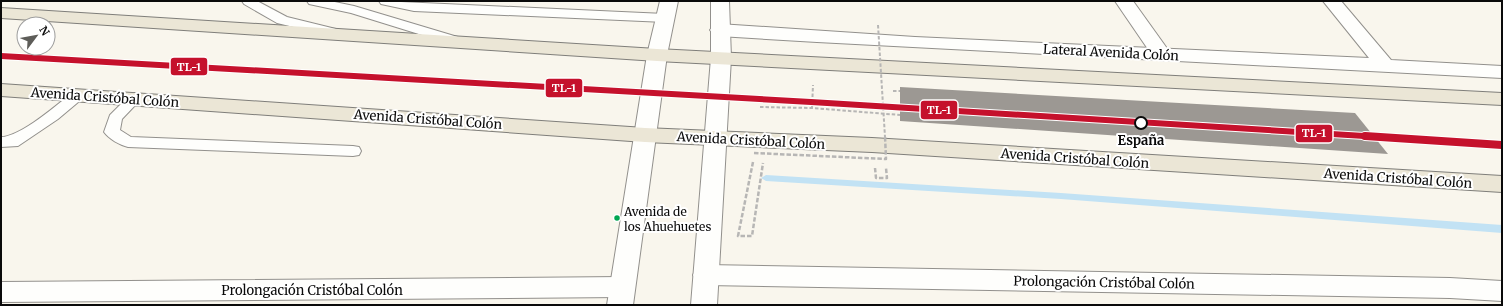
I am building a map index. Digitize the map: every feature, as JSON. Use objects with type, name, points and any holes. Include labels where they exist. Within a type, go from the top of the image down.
[{"type":"main road","points":[[1,13],[338,33],[657,55],[1502,99]]},
{"type":"main road","name":"Avenida Cristóbal Colón","points":[[1,90],[716,138],[759,147],[872,145],[1502,184]]},
{"type":"street","points":[[704,305],[721,58],[720,1]]},
{"type":"street","points":[[1124,1],[1161,54]]},
{"type":"street","points":[[1332,1],[1384,64]]},
{"type":"street","points":[[621,296],[657,55],[667,9]]},
{"type":"street","name":"Lateral Avenida Colón","points":[[720,30],[815,37],[1384,64],[1502,72]]},
{"type":"street","name":"Prolongación Cristóbal Colón","points":[[706,275],[1457,297],[1502,291]]},
{"type":"street","name":"Prolongación Cristóbal Colón","points":[[1,292],[621,296]]},
{"type":"lane","points":[[248,1],[282,20],[338,33]]},
{"type":"lane","points":[[313,1],[354,10],[456,41]]},
{"type":"lane","points":[[386,1],[414,7],[667,9]]},
{"type":"lane","points":[[1,142],[12,142],[53,116],[78,95]]},
{"type":"lane","points":[[135,98],[115,118],[112,132],[128,142],[353,151]]},
{"type":"path","points":[[759,147],[886,159],[878,26]]},
{"type":"path","points":[[812,108],[813,84]]},
{"type":"path","points":[[760,107],[812,108],[900,115]]},
{"type":"path","points":[[759,147],[765,149],[752,236],[738,236],[759,147]]},
{"type":"building","name":"España","points":[[900,87],[1355,113],[1388,154],[900,121]]},
{"type":"waterway","points":[[766,178],[1061,196],[1502,229]]},
{"type":"transit line","name":"TL-1","points":[[1,56],[811,102],[1502,145]]},
{"type":"place","name":"España","points":[[1141,123]]},
{"type":"place","name":"Avenida de los Ahuehuetes","points":[[617,218]]}]
